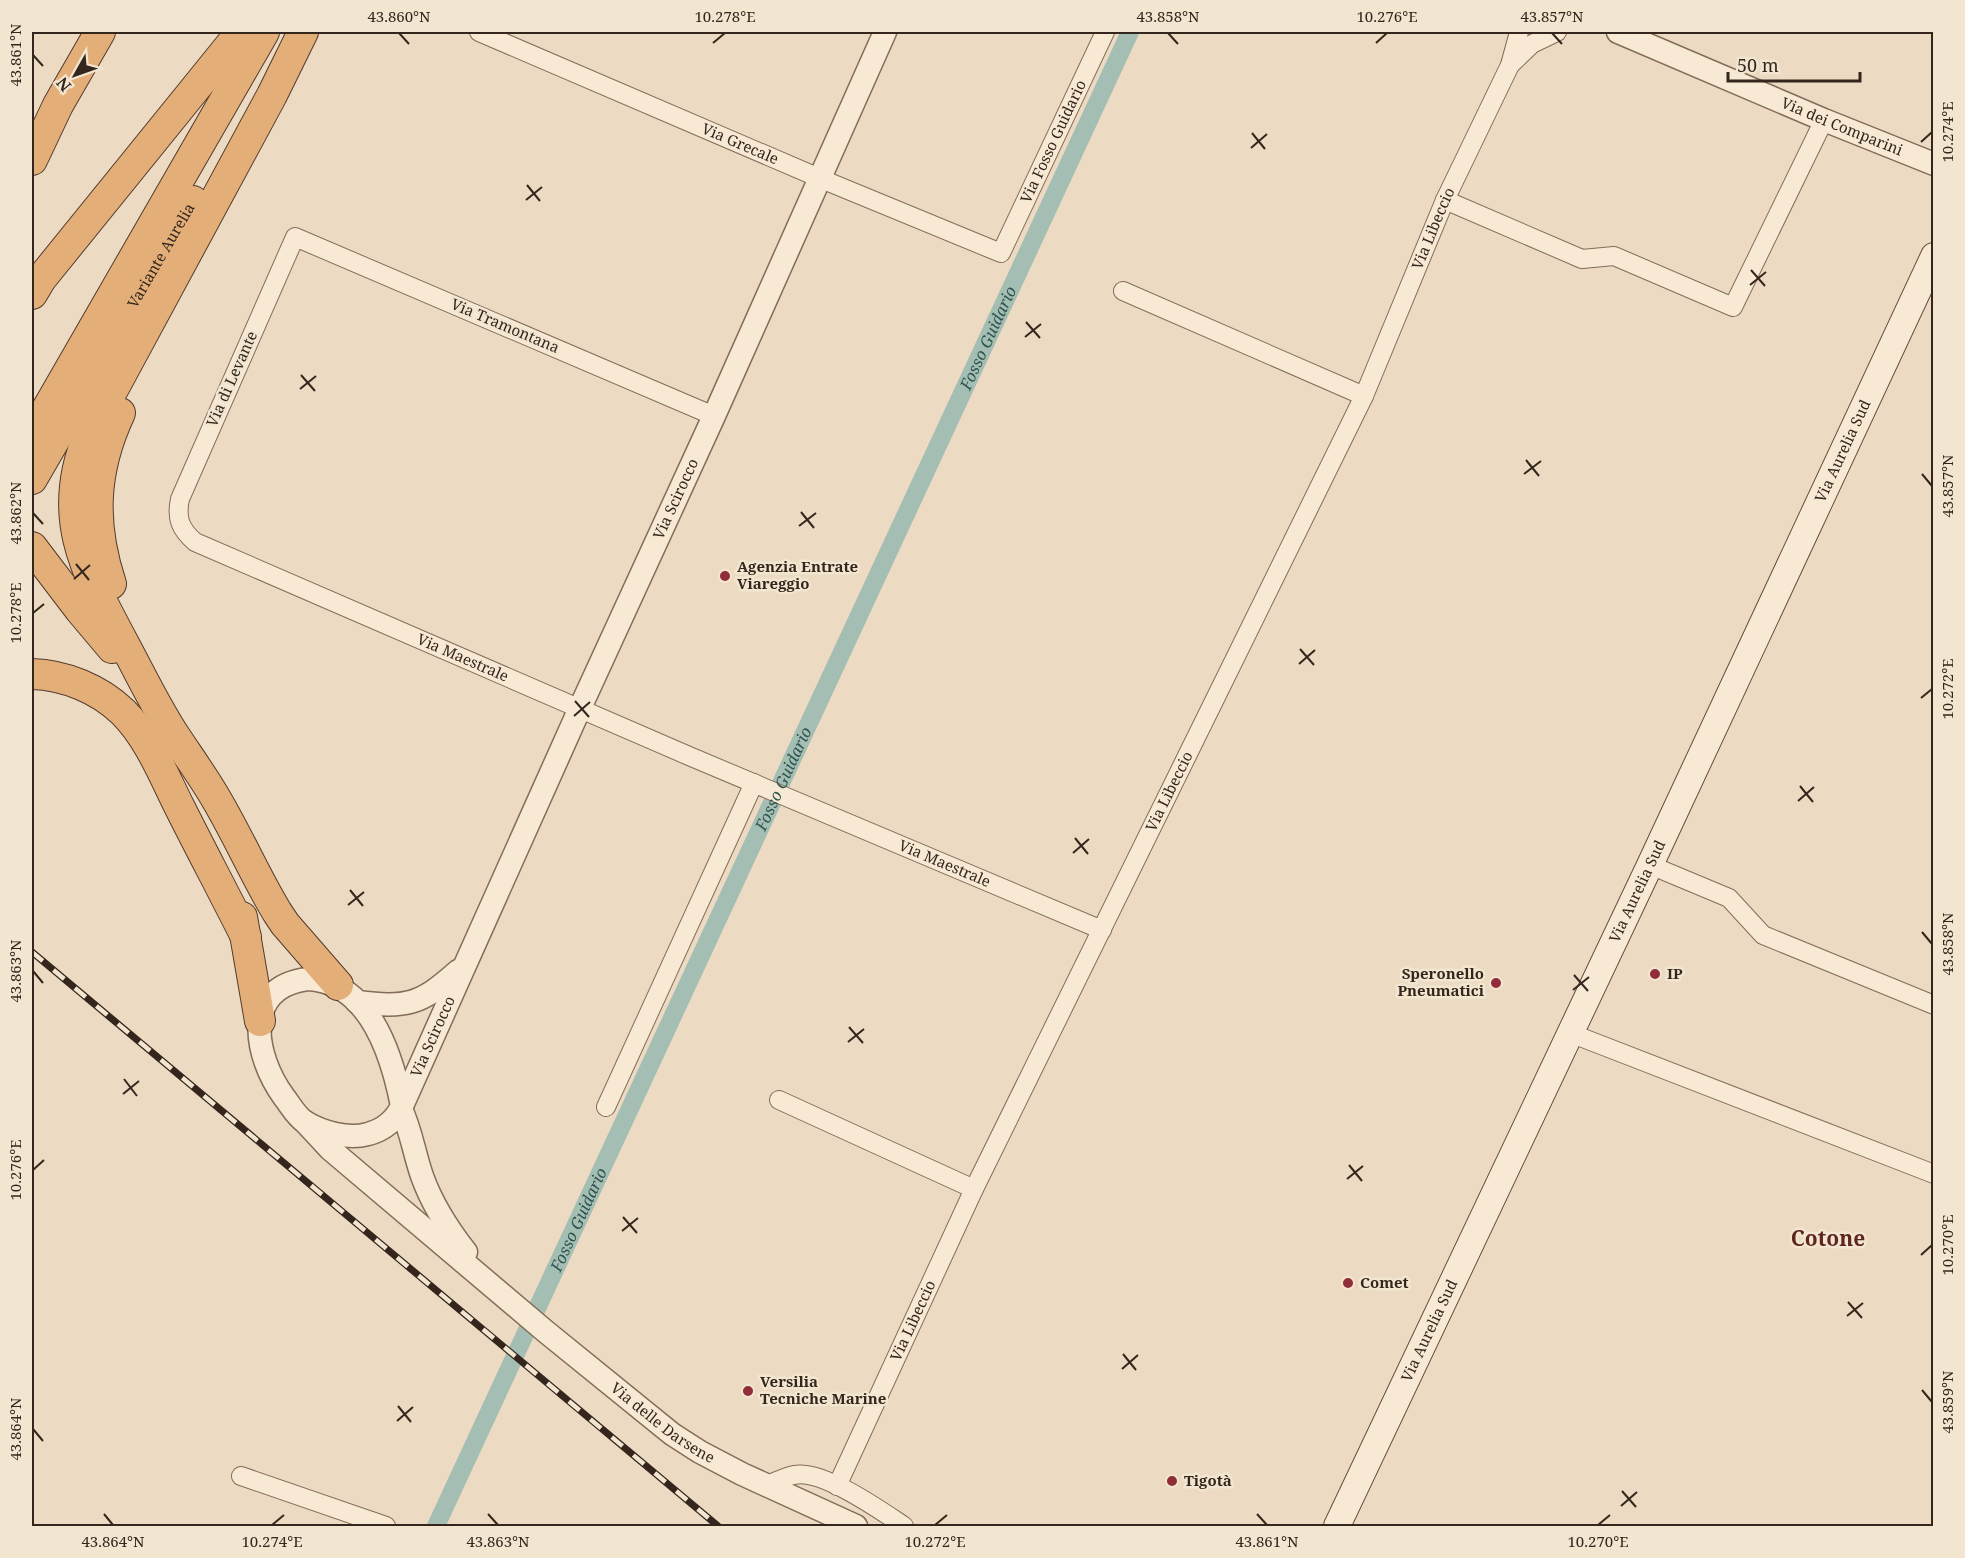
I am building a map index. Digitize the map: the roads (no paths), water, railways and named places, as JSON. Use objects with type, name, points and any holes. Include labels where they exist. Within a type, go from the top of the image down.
[{"type":"highway","points":[[32,160],[76,71],[100,32]]},
{"type":"highway","points":[[32,294],[41,279],[241,32]]},
{"type":"highway","name":"Variante Aurelia","points":[[32,435],[264,32]]},
{"type":"highway","name":"Variante Aurelia","points":[[32,479],[291,32]]},
{"type":"highway","points":[[303,32],[273,95],[94,424],[76,469],[75,519],[84,561],[98,593],[177,740],[222,808],[277,912],[296,938],[347,993]]},
{"type":"highway","points":[[151,694],[103,556],[97,518],[102,463],[110,435],[130,392],[287,107],[298,70]]},
{"type":"highway","points":[[32,547],[80,610],[151,694]]},
{"type":"highway","points":[[32,674],[54,677],[85,687],[114,704],[134,725],[154,756],[246,937]]},
{"type":"highway","points":[[177,740],[222,850],[238,897],[260,1021]]},
{"type":"main road","name":"Via Aurelia Sud","points":[[1337,1527],[1650,865],[1934,256]]},
{"type":"street","name":"Via Grecale","points":[[479,32],[1001,253]]},
{"type":"street","name":"Via Scirocco","points":[[401,1107],[885,32]]},
{"type":"street","name":"Via Fosso Guidario","points":[[1001,253],[1105,32]]},
{"type":"street","name":"Via Libeccio","points":[[837,1485],[974,1189],[1364,396],[1445,200],[1510,65],[1519,32]]},
{"type":"street","name":"Via Libeccio","points":[[1510,65],[1532,44],[1557,32]]},
{"type":"street","name":"Via dei Comparini","points":[[1618,32],[1934,164]]},
{"type":"street","points":[[1445,200],[1582,260],[1614,256],[1733,307],[1824,120]]},
{"type":"street","name":"Via Tramontana","points":[[295,237],[714,416]]},
{"type":"street","name":"Via di Levante","points":[[179,522],[177,511],[180,499],[295,237]]},
{"type":"street","points":[[1123,291],[1364,396]]},
{"type":"street","name":"Via Maestrale","points":[[179,522],[185,534],[195,542],[758,785],[1102,930]]},
{"type":"street","points":[[606,1107],[758,785]]},
{"type":"street","points":[[1650,865],[1729,898],[1763,935],[1934,1005]]},
{"type":"street","name":"Via Scirocco","points":[[347,993],[385,1004],[415,1001],[432,993],[464,966]]},
{"type":"street","points":[[308,979],[322,980],[347,993],[367,1013],[387,1048],[401,1107],[385,1127],[361,1136],[340,1134],[305,1122],[293,1110],[281,1092],[270,1071],[259,1040],[260,1021],[266,1001],[277,989],[308,979]]},
{"type":"street","points":[[1570,1033],[1934,1174]]},
{"type":"street","points":[[779,1100],[974,1189]]},
{"type":"street","name":"Via delle Darsene","points":[[401,1107],[422,1176],[437,1210],[490,1284]]},
{"type":"street","name":"Via delle Darsene","points":[[305,1122],[323,1143],[522,1312],[672,1434],[700,1452],[856,1527]]},
{"type":"street","points":[[767,1485],[794,1475],[810,1475],[837,1485],[904,1527]]},
{"type":"street","points":[[241,1476],[386,1527]]},
{"type":"waterway","name":"Fosso Guidario","points":[[436,1526],[1130,32]]},
{"type":"railway","points":[[32,952],[718,1526]]},
{"type":"place","name":"Agenzia Entrate Viareggio","points":[[725,576]]},
{"type":"place","name":"IP","points":[[1655,974]]},
{"type":"place","name":"Speronello Pneumatici","points":[[1496,983]]},
{"type":"place","name":"Comet","points":[[1348,1283]]},
{"type":"place","name":"Versilia Tecniche Marine","points":[[748,1391]]},
{"type":"place","name":"Tigotà","points":[[1172,1481]]},
{"type":"district","name":"Cotone","points":[[1828,1239]]}]
